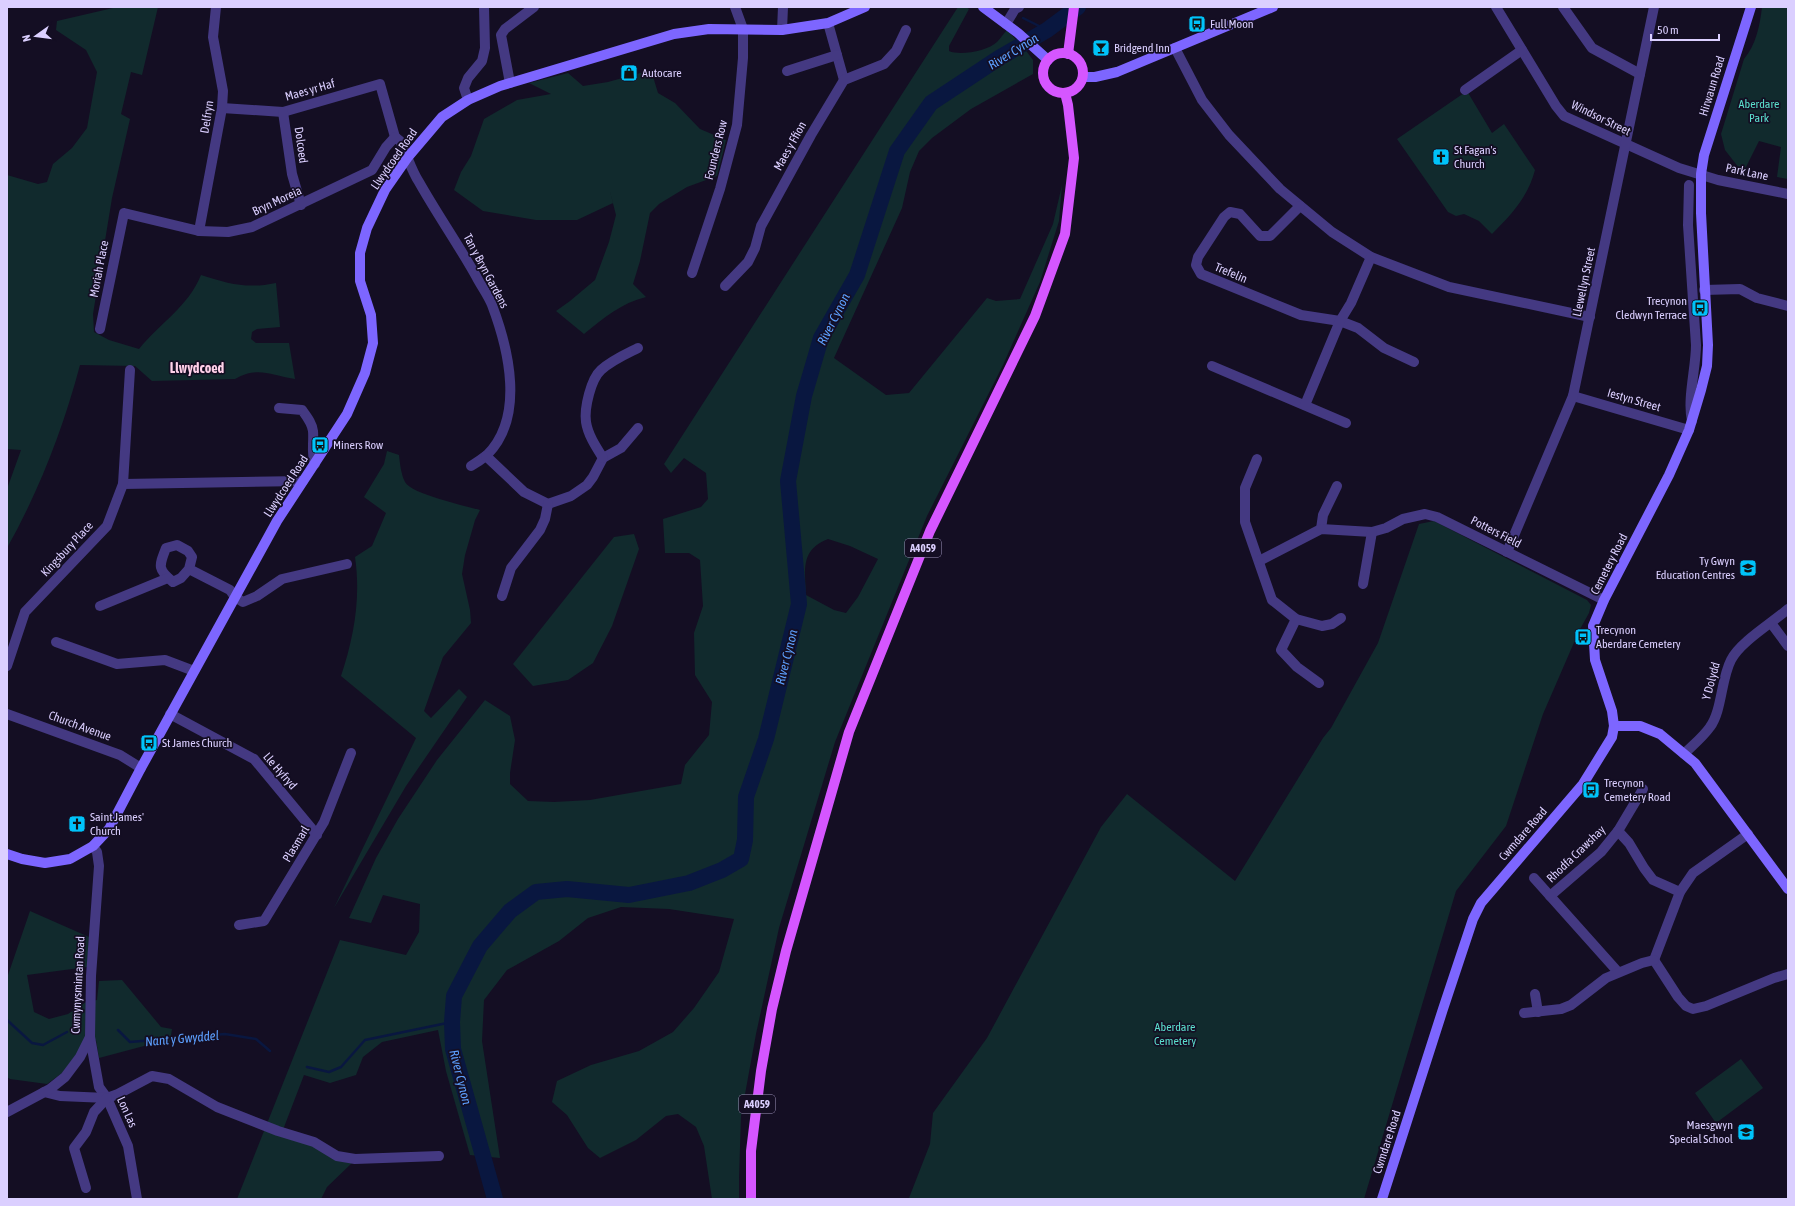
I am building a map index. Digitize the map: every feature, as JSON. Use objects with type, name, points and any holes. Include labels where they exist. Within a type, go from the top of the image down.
[{"type":"main road","name":"Llwydcoed Road","points":[[7,854],[22,859],[45,863],[70,859],[93,846],[110,829],[170,714],[277,521],[302,480],[315,464],[347,414],[365,373],[373,344],[371,315],[360,281],[360,253],[367,228],[385,190],[408,157],[442,117],[468,100],[500,86],[674,34],[709,29],[782,30],[828,23],[865,7]]},
{"type":"main road","points":[[983,7],[1018,33],[1048,60]]},
{"type":"main road","points":[[1068,54],[1074,7]]},
{"type":"main road","points":[[1083,77],[1117,72],[1273,7]]},
{"type":"main road","name":"Hirwaun Road","points":[[1701,174],[1704,155],[1751,7]]},
{"type":"main road","points":[[1057,54],[1068,54],[1078,60],[1081,65],[1083,77],[1077,88],[1065,93],[1052,90],[1044,80],[1044,70],[1048,60],[1057,54]]},
{"type":"main road","name":"A4059","points":[[751,1199],[751,1151],[761,1071],[772,1009],[786,951],[849,732],[930,531],[1035,316],[1065,234],[1074,158],[1068,105],[1065,93]]},
{"type":"main road","name":"Cemetery Road","points":[[1614,726],[1612,711],[1595,660],[1593,626],[1604,600],[1669,475],[1690,425],[1702,390],[1707,366],[1708,345],[1700,213],[1701,174]]},
{"type":"main road","points":[[1614,726],[1640,726],[1660,734],[1695,763],[1788,889]]},
{"type":"main road","name":"Cwmdare Road","points":[[1382,1199],[1473,919],[1481,903],[1583,784],[1606,750],[1612,738],[1614,726]]},
{"type":"street","name":"Delfryn","points":[[199,231],[224,91],[213,36],[216,7]]},
{"type":"street","points":[[468,100],[464,88],[468,78],[482,61],[485,48],[484,7]]},
{"type":"street","points":[[510,83],[501,35],[505,29],[534,7]]},
{"type":"street","name":"Founders Row","points":[[692,273],[720,189],[737,126],[743,58],[743,29],[735,7]]},
{"type":"street","points":[[782,7],[782,30]]},
{"type":"street","points":[[1006,24],[1015,9],[1019,7]]},
{"type":"street","name":"Windsor Street","points":[[1496,7],[1564,116],[1679,168],[1701,174]]},
{"type":"street","points":[[1563,7],[1592,48],[1640,74]]},
{"type":"street","name":"Llewellyn Street","points":[[1507,552],[1573,396],[1654,7]]},
{"type":"street","points":[[828,23],[844,80],[884,64],[896,51],[906,30]]},
{"type":"street","points":[[1175,48],[1202,100],[1229,135],[1280,189],[1332,232],[1371,256],[1449,286],[1590,317]]},
{"type":"street","points":[[1465,90],[1522,50]]},
{"type":"street","points":[[787,71],[837,55]]},
{"type":"street","name":"Maes y Ffion","points":[[725,286],[748,262],[754,248],[760,226],[810,135],[844,80]]},
{"type":"street","name":"Maes yr Haf","points":[[222,108],[283,112],[380,84],[395,137]]},
{"type":"street","name":"Dolcoed","points":[[283,112],[292,174],[301,205]]},
{"type":"street","points":[[395,137],[400,141],[408,157]]},
{"type":"street","name":"Bryn Moreia","points":[[124,213],[199,231],[228,232],[252,227],[372,170],[386,146],[395,137]]},
{"type":"street","name":"Tan y Bryn Gardens","points":[[408,157],[417,180],[464,255],[491,304],[505,345],[511,375],[506,421],[498,438],[486,456],[472,466]]},
{"type":"street","name":"Park Lane","points":[[1701,174],[1718,180],[1788,194]]},
{"type":"street","name":"Cemetery Road","points":[[1689,185],[1688,215],[1696,345],[1696,363],[1690,410],[1690,425]]},
{"type":"street","name":"Trefelin","points":[[1300,206],[1270,236],[1260,236],[1240,214],[1230,212],[1224,217],[1198,257],[1196,266],[1201,274],[1301,315],[1340,321],[1358,328],[1384,348],[1414,362]]},
{"type":"street","name":"Moriah Place","points":[[100,329],[124,213]]},
{"type":"street","points":[[1688,215],[1700,213]]},
{"type":"street","points":[[1305,405],[1340,321],[1352,303],[1371,256]]},
{"type":"street","points":[[1704,290],[1740,289],[1757,298],[1788,306]]},
{"type":"street","points":[[603,458],[590,435],[586,422],[586,409],[592,382],[600,370],[620,357],[638,348]]},
{"type":"street","points":[[1212,366],[1346,423]]},
{"type":"street","name":"Kingsbury Place","points":[[7,666],[25,612],[107,526],[122,484],[130,370]]},
{"type":"street","name":"Iestyn Street","points":[[1573,396],[1690,425]]},
{"type":"street","points":[[279,408],[302,410],[310,421],[313,431],[312,456],[315,464]]},
{"type":"street","points":[[486,456],[524,492],[548,504],[579,492],[593,477],[603,458],[621,448],[638,428]]},
{"type":"street","points":[[1257,459],[1245,488],[1244,522],[1272,600],[1296,619],[1322,626],[1332,624],[1342,618]]},
{"type":"street","points":[[122,484],[302,480]]},
{"type":"street","points":[[1259,561],[1321,529],[1323,515],[1337,486]]},
{"type":"street","points":[[502,596],[511,568],[540,530],[545,519],[548,504]]},
{"type":"street","name":"Potters Field","points":[[1321,529],[1372,532],[1386,528],[1403,519],[1425,514],[1437,517],[1604,600]]},
{"type":"street","points":[[1363,584],[1372,532]]},
{"type":"street","points":[[177,545],[188,551],[192,557],[189,569],[181,578],[173,582],[163,574],[161,563],[166,548],[177,545]]},
{"type":"street","points":[[189,569],[230,590],[235,597],[242,602],[257,596],[282,579],[347,564]]},
{"type":"street","points":[[100,606],[168,578]]},
{"type":"street","name":"Y Dolydd","points":[[1684,754],[1711,727],[1723,682],[1731,660],[1738,649],[1788,609]]},
{"type":"street","points":[[1296,619],[1281,650],[1297,667],[1319,683]]},
{"type":"street","points":[[1771,623],[1788,646]]},
{"type":"street","points":[[56,642],[117,664],[165,660],[194,671]]},
{"type":"street","name":"Church Avenue","points":[[7,714],[120,755],[141,768]]},
{"type":"street","name":"Lle Hyfryd","points":[[170,714],[254,759],[317,835]]},
{"type":"street","name":"Plasmarl","points":[[239,926],[264,921],[317,835],[336,793],[351,753]]},
{"type":"street","name":"Rhodfa Crawshay","points":[[1550,896],[1601,852],[1618,831],[1643,789]]},
{"type":"street","points":[[1618,831],[1629,843],[1653,880],[1680,892]]},
{"type":"street","points":[[1654,960],[1680,892],[1693,873],[1748,834]]},
{"type":"street","name":"Cwmynysmintan Road","points":[[7,1112],[44,1092],[65,1077],[80,1057],[90,1037],[91,976],[99,866],[97,852],[93,846]]},
{"type":"street","name":"Rhodfa Crawshay","points":[[1534,878],[1618,972]]},
{"type":"street","points":[[1524,1013],[1561,1009],[1571,1006],[1606,978],[1618,972],[1654,960]]},
{"type":"street","points":[[1654,960],[1678,997],[1686,1006],[1693,1008],[1706,1006],[1739,991],[1788,974]]},
{"type":"street","points":[[1535,994],[1538,1012]]},
{"type":"street","name":"Lon Las","points":[[90,1037],[99,1087],[107,1098],[128,1146],[137,1199]]},
{"type":"street","points":[[44,1092],[60,1096],[107,1098],[118,1094],[152,1076],[169,1079],[216,1107],[278,1132],[314,1142],[337,1156],[355,1159],[439,1156]]},
{"type":"street","points":[[86,1188],[74,1148],[86,1132],[94,1112],[107,1098]]},
{"type":"green space","points":[[158,7],[142,75],[131,72],[121,114],[130,119],[112,198],[93,314],[94,332],[109,340],[139,349],[181,306],[189,296],[201,275],[238,285],[256,286],[276,283],[280,327],[257,329],[252,332],[251,339],[256,343],[289,343],[295,379],[258,372],[243,375],[235,379],[152,381],[135,366],[80,365],[66,413],[40,482],[7,548],[7,489],[21,450],[7,449],[7,175],[38,184],[47,182],[53,164],[72,148],[87,128],[97,72],[86,50],[56,30],[57,21],[113,8]]},
{"type":"green space","points":[[958,7],[966,7],[969,9],[949,46],[949,51],[967,53],[987,48],[997,42],[1007,30],[1033,60],[1033,74],[971,109],[932,138],[919,151],[910,172],[902,208],[834,358],[886,395],[909,393],[987,298],[996,301],[1020,299],[1053,224],[1062,185],[1059,221],[1040,282],[1003,365],[927,516],[835,742],[779,928],[756,1034],[741,1116],[739,1199],[712,1199],[704,1146],[696,1127],[678,1114],[666,1116],[636,1140],[600,1158],[588,1148],[567,1115],[552,1102],[557,1081],[591,1065],[639,1051],[673,1032],[694,1008],[719,972],[734,919],[669,909],[621,907],[588,918],[559,941],[507,970],[484,1000],[482,1041],[500,1158],[470,1155],[446,1071],[438,1030],[382,1042],[363,1057],[356,1075],[330,1083],[304,1075],[281,1135],[353,1162],[327,1187],[321,1199],[237,1199],[340,940],[406,955],[419,932],[420,904],[383,895],[371,923],[349,918],[376,858],[398,819],[437,760],[485,700],[510,716],[515,740],[510,773],[510,784],[528,801],[554,802],[590,800],[681,784],[685,765],[709,735],[712,702],[695,675],[694,633],[703,606],[700,560],[689,553],[665,553],[663,519],[701,507],[708,499],[706,473],[684,458],[671,473],[664,464]],"holes":[[[828,539],[850,546],[878,559],[858,597],[846,613],[834,610],[806,595],[805,569],[808,555],[819,544]]]},
{"type":"green space","name":"Aberdare Park","points":[[1762,7],[1788,7],[1788,179],[1777,177],[1781,147],[1759,141],[1744,171],[1739,168],[1725,150],[1721,134],[1744,59],[1752,48],[1757,34]]},
{"type":"green space","points":[[651,70],[658,93],[675,103],[700,129],[726,140],[717,176],[687,187],[659,204],[650,213],[640,261],[633,284],[646,297],[621,307],[584,334],[556,311],[595,280],[609,242],[616,215],[613,203],[577,220],[536,220],[483,211],[454,190],[461,172],[471,156],[484,119],[517,100],[551,94],[529,83],[568,73],[583,86],[608,82]]},
{"type":"green space","points":[[1467,91],[1492,133],[1504,124],[1535,170],[1528,189],[1518,205],[1492,234],[1479,221],[1464,214],[1456,216],[1448,212],[1397,139]]},
{"type":"green space","points":[[387,451],[399,455],[403,476],[405,482],[409,486],[428,495],[480,510],[475,520],[465,555],[462,574],[470,610],[471,623],[443,657],[424,711],[431,718],[459,689],[467,697],[406,786],[334,908],[416,738],[341,676],[350,647],[357,602],[357,572],[355,557],[372,546],[386,513],[364,497],[384,464]]},
{"type":"green space","name":"Aberdare Cemetery","points":[[1434,521],[1587,600],[1591,605],[1589,613],[1579,631],[1543,714],[1506,826],[1456,891],[1364,1199],[909,1198],[930,1144],[933,1113],[987,1038],[1101,827],[1127,794],[1235,881],[1323,738],[1331,728],[1378,643],[1419,524]]},
{"type":"green space","points":[[634,534],[639,549],[612,626],[593,663],[568,680],[533,686],[513,664],[614,537]]},
{"type":"green space","points":[[30,911],[89,937],[87,967],[27,975],[34,1012],[49,1019],[68,1014],[86,1002],[97,1000],[99,981],[122,980],[161,1027],[172,1029],[170,1042],[144,1046],[99,1058],[96,1040],[76,1055],[62,1073],[47,1084],[10,1079],[7,1077],[7,978]]},
{"type":"green space","points":[[1741,1059],[1763,1088],[1716,1123],[1695,1093]]},
{"type":"waterway","name":"River Cynon","points":[[495,1199],[453,1049],[452,1022],[454,996],[480,946],[510,911],[536,892],[567,889],[629,895],[689,883],[722,870],[741,859],[745,840],[746,797],[766,739],[799,604],[788,481],[804,396],[821,338],[857,275],[897,151],[931,103],[999,58],[1047,30],[1078,7]]},
{"type":"waterway","points":[[1023,18],[1047,30]]},
{"type":"waterway","name":"Nant y Gwyddel","points":[[7,1020],[32,1043],[43,1045],[67,1032]]},
{"type":"waterway","name":"Nant y Gwyddel","points":[[307,1067],[329,1072],[341,1067],[365,1040],[452,1022]]},
{"type":"waterway","name":"Nant y Gwyddel","points":[[118,1030],[130,1042],[225,1034],[256,1039],[270,1051]]},
{"type":"place","name":"Full Moon","points":[[1197,24]]},
{"type":"place","name":"Bridgend Inn","points":[[1101,48]]},
{"type":"place","name":"Autocare","points":[[629,73]]},
{"type":"place","name":"St Fagan's Church","points":[[1441,157]]},
{"type":"place","name":"Trecynon Cledwyn Terrace","points":[[1700,308]]},
{"type":"place","name":"Miners Row","points":[[320,445]]},
{"type":"place","name":"Ty Gwyn Education Centres","points":[[1748,568]]},
{"type":"place","name":"Trecynon Aberdare Cemetery","points":[[1583,637]]},
{"type":"place","name":"St James Church","points":[[149,743]]},
{"type":"place","name":"Trecynon Cemetery Road","points":[[1591,790]]},
{"type":"place","name":"Saint James' Church","points":[[77,824]]},
{"type":"place","name":"Maesgwyn Special School","points":[[1746,1132]]},
{"type":"district","name":"Llwydcoed","points":[[197,368]]}]
